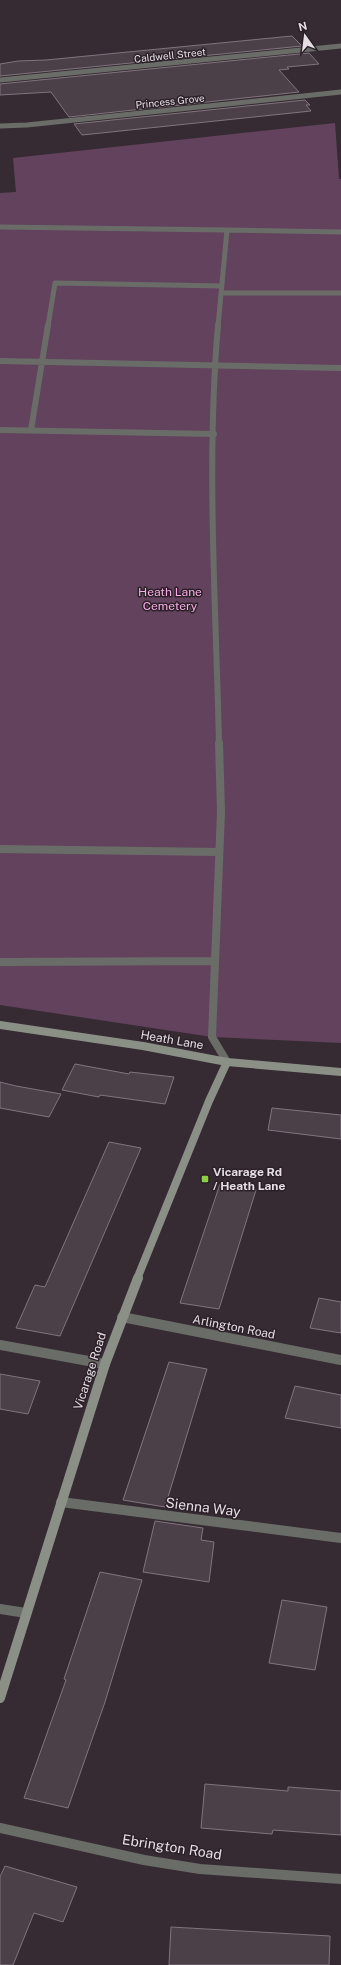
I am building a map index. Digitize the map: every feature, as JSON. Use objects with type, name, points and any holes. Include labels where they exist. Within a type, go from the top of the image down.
[{"type":"main road","name":"Heath Lane","points":[[0,1025],[143,1046],[227,1062],[341,1072]]},
{"type":"main road","name":"Vicarage Road","points":[[0,1698],[105,1364],[122,1318],[227,1062]]},
{"type":"street","name":"Caldwell Street","points":[[0,80],[341,46]]},
{"type":"street","name":"Princess Grove","points":[[0,126],[27,125],[341,92]]},
{"type":"street","points":[[0,227],[341,232]]},
{"type":"street","points":[[227,230],[215,364],[213,493],[221,804],[212,1037],[227,1062]]},
{"type":"street","points":[[31,430],[55,283],[222,286]]},
{"type":"street","points":[[221,293],[341,294]]},
{"type":"street","points":[[0,361],[215,364],[341,368]]},
{"type":"street","points":[[0,430],[214,434]]},
{"type":"street","points":[[0,849],[219,852]]},
{"type":"street","points":[[0,962],[215,961]]},
{"type":"street","name":"Arlington Road","points":[[122,1318],[341,1360]]},
{"type":"street","points":[[0,1345],[105,1364]]},
{"type":"street","name":"Sienna Way","points":[[61,1502],[341,1538]]},
{"type":"street","points":[[0,1609],[26,1613]]},
{"type":"street","name":"Ebrington Road","points":[[0,1828],[144,1860],[200,1869],[341,1879]]},
{"type":"green space","name":"Heath Lane Cemetery","points":[[335,123],[339,179],[341,179],[341,1043],[212,1037],[0,1005],[0,193],[16,192],[13,158]]},
{"type":"building","points":[[292,36],[302,46],[0,76],[0,64],[18,61],[46,60]]},
{"type":"building","points":[[309,53],[319,64],[287,67],[289,69],[279,70],[299,92],[69,117],[51,92],[0,95],[0,84]]},
{"type":"building","points":[[305,100],[310,105],[306,105],[311,111],[82,135],[74,124]]},
{"type":"building","points":[[75,1064],[129,1074],[130,1072],[174,1077],[165,1104],[100,1095],[99,1097],[62,1090]]},
{"type":"building","points":[[0,1082],[61,1094],[49,1117],[0,1108]]},
{"type":"building","points":[[272,1108],[341,1115],[341,1139],[268,1130]]},
{"type":"building","points":[[109,1142],[141,1148],[60,1336],[16,1328],[35,1285],[45,1287]]},
{"type":"building","points":[[220,1184],[256,1190],[219,1309],[180,1303]]},
{"type":"building","points":[[319,1298],[341,1302],[341,1333],[310,1328]]},
{"type":"building","points":[[169,1362],[207,1369],[165,1507],[123,1500]]},
{"type":"building","points":[[0,1374],[40,1381],[28,1414],[0,1409]]},
{"type":"building","points":[[295,1386],[341,1395],[341,1428],[285,1418]]},
{"type":"building","points":[[155,1521],[203,1528],[201,1540],[214,1542],[209,1582],[143,1572]]},
{"type":"building","points":[[100,1572],[142,1580],[105,1702],[68,1808],[24,1798],[66,1680],[64,1679]]},
{"type":"building","points":[[282,1600],[327,1607],[315,1670],[269,1663]]},
{"type":"building","points":[[205,1784],[288,1791],[288,1787],[341,1791],[341,1835],[273,1830],[272,1834],[201,1828]]},
{"type":"building","points":[[5,1866],[77,1887],[63,1922],[34,1913],[13,1965],[0,1965],[0,1877]]},
{"type":"building","points":[[171,1927],[330,1936],[329,1965],[169,1965]]},
{"type":"place","name":"Vicarage Rd / Heath Lane","points":[[205,1179]]}]
